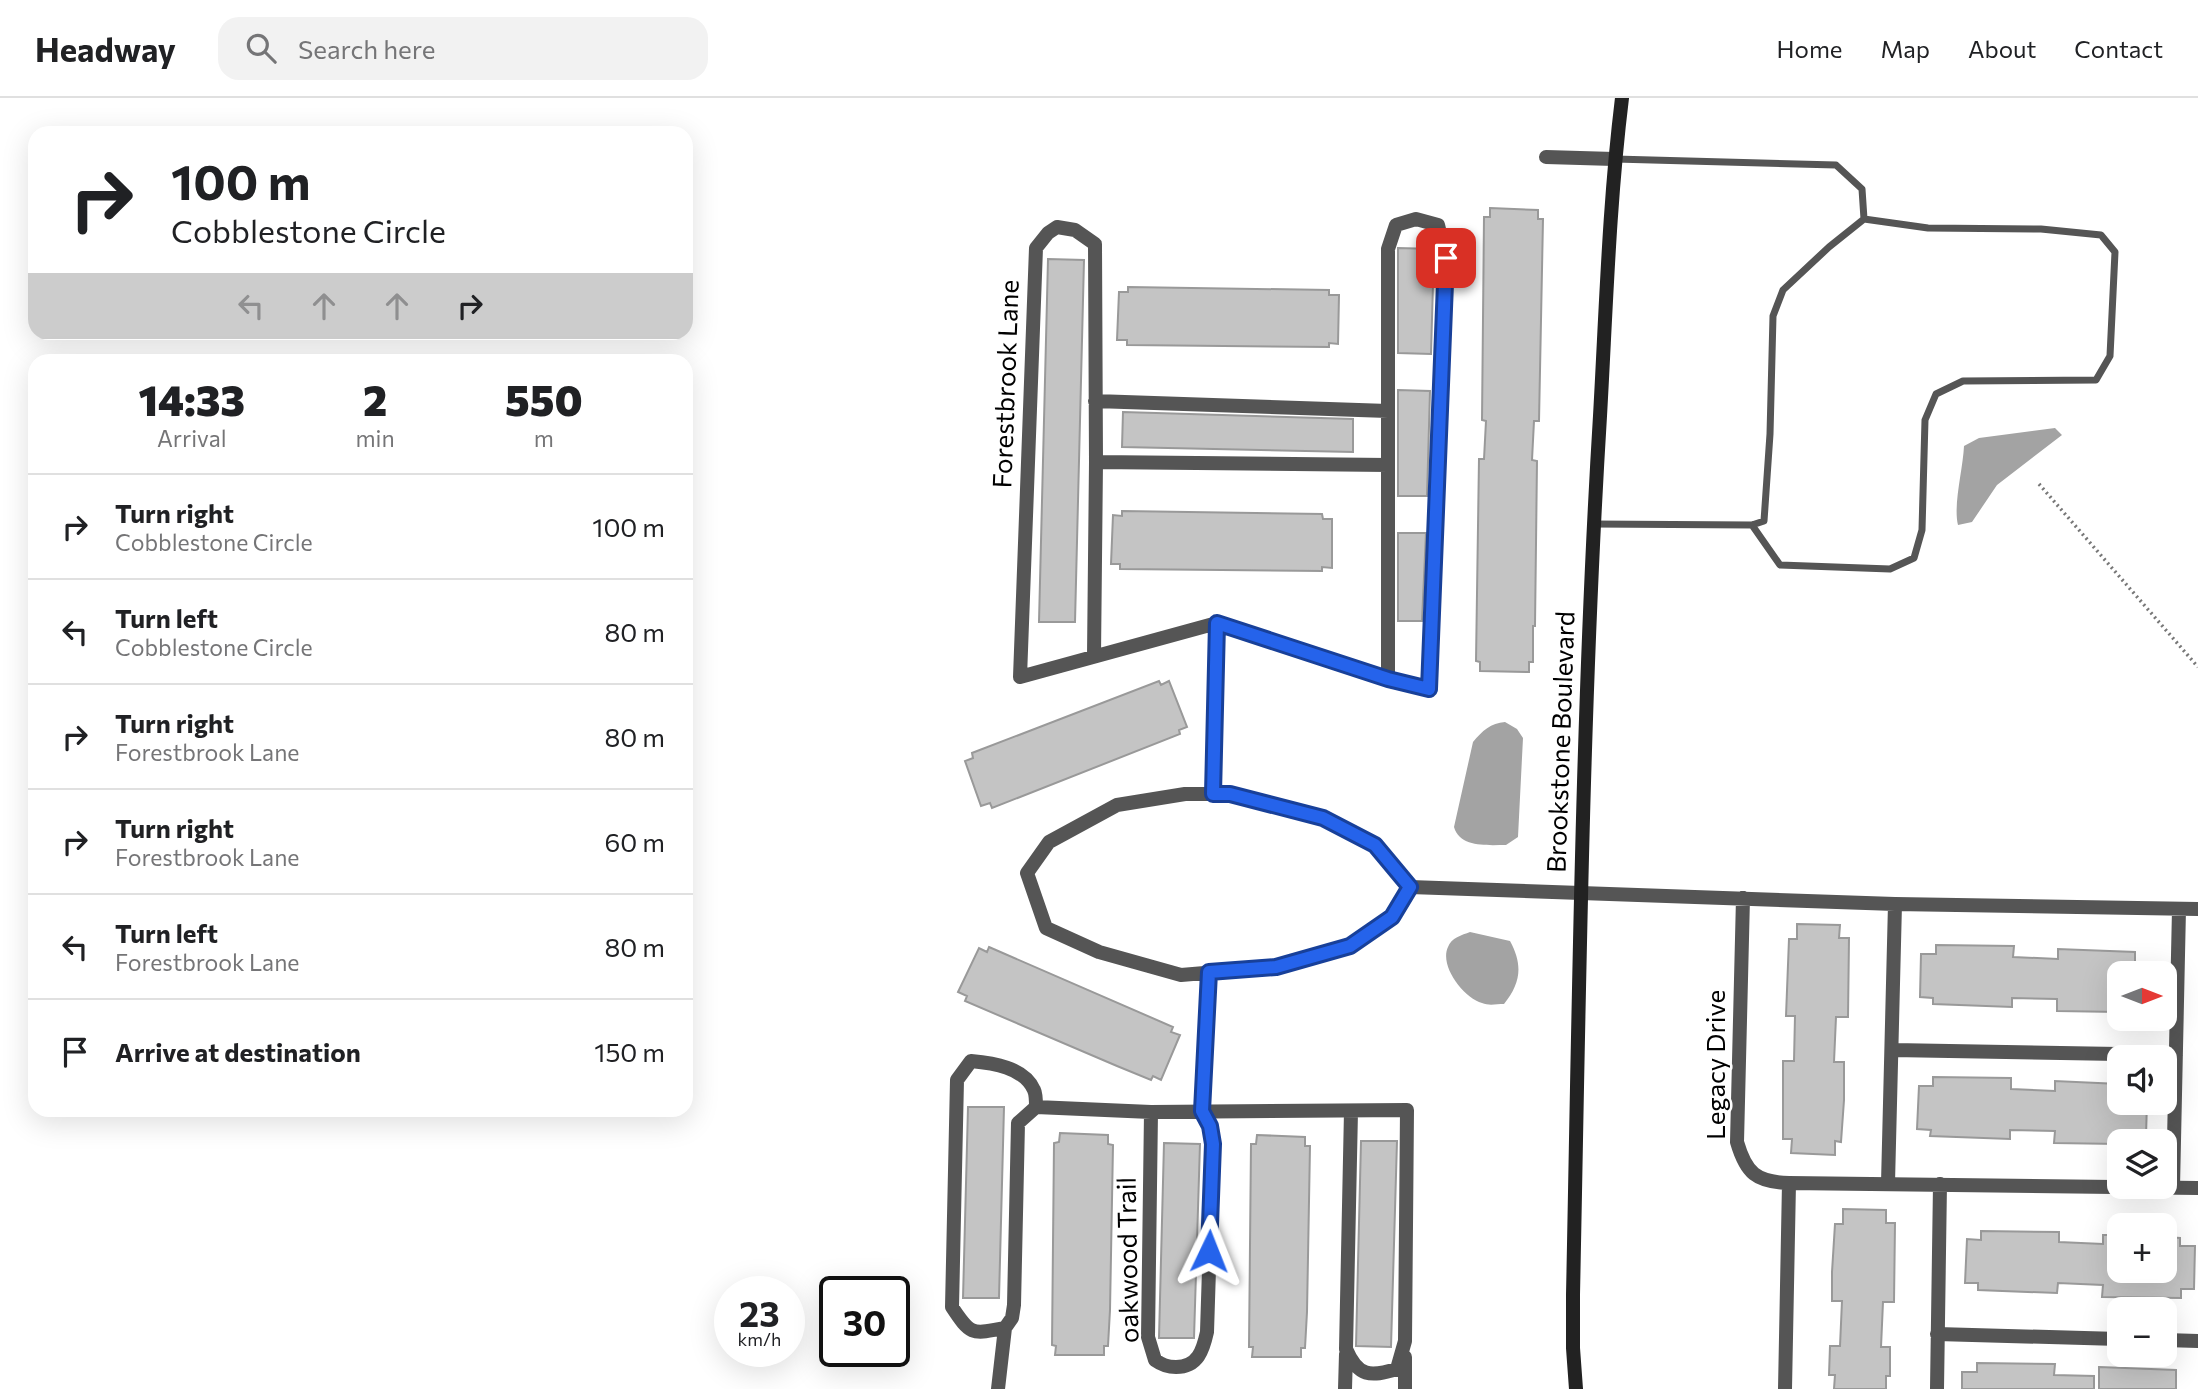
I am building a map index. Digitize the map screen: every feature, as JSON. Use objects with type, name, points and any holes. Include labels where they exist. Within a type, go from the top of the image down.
[{"type":"street","name":"Brookstone Boulevard","points":[[1576,1389],[1573,1294],[1592,524],[1615,159],[1622,98]]},
{"type":"street","points":[[1546,157],[1615,159]]},
{"type":"street","points":[[1213,794],[1217,623],[1388,679],[1429,689],[1446,258],[1438,225],[1416,219],[1396,225],[1388,249],[1388,679]]},
{"type":"street","name":"Forestbrook Lane","points":[[1094,656],[1096,244],[1075,230],[1057,227],[1048,233],[1036,248],[1020,677],[1217,623]]},
{"type":"street","points":[[1096,401],[1388,411]]},
{"type":"street","points":[[1096,462],[1388,465]]},
{"type":"street","points":[[1410,887],[1392,917],[1350,946],[1276,967],[1181,975],[1099,952],[1046,928],[1027,873],[1049,842],[1117,805],[1185,794],[1230,794],[1323,818],[1375,845],[1410,887],[1895,904],[2198,909]]},
{"type":"street","name":"Legacy Drive","points":[[1743,898],[1737,1142],[1742,1161],[1753,1175],[1772,1182],[1789,1183],[2107,1186]]},
{"type":"street","points":[[1888,1184],[1895,904]]},
{"type":"street","points":[[2176,1045],[2179,909]]},
{"type":"street","name":"oakwood Trail","points":[[1151,1112],[1148,1337],[1155,1360],[1167,1367],[1184,1367],[1193,1364],[1199,1356],[1207,1332],[1213,1144],[1210,1126],[1202,1111],[1209,972]]},
{"type":"street","points":[[1892,1050],[2107,1054]]},
{"type":"street","points":[[1005,1328],[978,1333],[965,1327],[952,1307],[957,1080],[971,1061],[995,1063],[1024,1077],[1035,1091],[1036,1107]]},
{"type":"street","points":[[998,1389],[1005,1328],[1012,1318],[1014,1305],[1018,1123],[1036,1107],[1151,1112],[1407,1110],[1405,1389]]},
{"type":"street","points":[[1345,1389],[1351,1111]]},
{"type":"street","points":[[1786,1389],[1789,1183]]},
{"type":"street","points":[[1937,1389],[1940,1184]]},
{"type":"street","name":"Legacy Drive","points":[[2177,1187],[2198,1188]]},
{"type":"street","points":[[1937,1334],[2107,1339]]},
{"type":"street","points":[[2177,1340],[2198,1341]]},
{"type":"street","points":[[1346,1349],[1353,1364],[1360,1371],[1376,1375],[1397,1369],[1405,1341]]},
{"type":"lane","points":[[1615,159],[1836,165],[1862,189],[1864,219]]},
{"type":"lane","points":[[1592,524],[1752,525],[1764,521],[1770,434],[1773,316],[1783,290],[1864,219],[1928,228],[2041,229],[2101,235],[2115,252],[2110,356],[2095,380],[1963,381],[1936,394],[1925,420],[1922,530],[1914,558],[1890,569],[1780,565],[1752,525]]},
{"type":"path","points":[[2039,484],[2198,667]]},
{"type":"shaded area","points":[[2055,428],[2062,435],[1997,485],[1972,522],[1958,525],[1957,497],[1964,446],[1979,438]]},
{"type":"shaded area","points":[[1505,722],[1517,729],[1523,738],[1518,837],[1506,845],[1468,842],[1457,834],[1454,827],[1473,742],[1487,728]]},
{"type":"shaded area","points":[[1470,932],[1510,941],[1517,958],[1518,974],[1514,989],[1504,1004],[1487,1004],[1475,1000],[1461,988],[1450,972],[1446,955],[1449,944],[1457,937]]},
{"type":"building","points":[[1490,208],[1538,210],[1538,219],[1543,219],[1539,421],[1534,421],[1532,460],[1537,461],[1535,626],[1533,662],[1529,662],[1529,672],[1480,671],[1480,662],[1476,661],[1479,459],[1484,459],[1486,421],[1482,420],[1484,217],[1490,217]]},
{"type":"building","points":[[1398,248],[1434,249],[1431,354],[1398,353]]},
{"type":"building","points":[[1048,259],[1084,260],[1075,622],[1039,622]]},
{"type":"building","points":[[1128,287],[1329,290],[1329,295],[1339,295],[1338,344],[1329,343],[1329,347],[1127,345],[1127,340],[1117,340],[1119,292],[1128,292]]},
{"type":"building","points":[[1398,390],[1430,391],[1427,496],[1398,496]]},
{"type":"building","points":[[1123,412],[1353,419],[1353,452],[1122,447]]},
{"type":"building","points":[[1122,511],[1322,514],[1323,519],[1332,519],[1332,568],[1322,567],[1322,571],[1120,569],[1120,564],[1111,564],[1113,515],[1122,516]]},
{"type":"building","points":[[1398,533],[1426,533],[1422,621],[1398,621]]},
{"type":"building","points":[[1159,681],[1161,685],[1169,681],[1187,727],[1179,730],[1180,734],[992,808],[990,803],[981,806],[965,761],[973,758],[972,753]]},
{"type":"building","points":[[1797,924],[1840,925],[1839,938],[1849,938],[1848,1017],[1836,1017],[1834,1062],[1844,1062],[1844,1100],[1841,1142],[1835,1141],[1835,1155],[1791,1153],[1792,1139],[1783,1139],[1783,1061],[1794,1061],[1795,1016],[1786,1016],[1789,939],[1797,939]]},
{"type":"building","points":[[1936,945],[2014,946],[2013,957],[2058,959],[2058,949],[2135,952],[2135,961],[2107,961],[2107,1012],[2057,1011],[2057,999],[2012,998],[2012,1007],[1933,1004],[1933,998],[1920,997],[1921,954],[1936,954]]},
{"type":"building","points":[[989,947],[1173,1027],[1171,1032],[1180,1035],[1161,1080],[1153,1076],[1151,1080],[965,1001],[967,996],[958,992],[979,948],[987,952]]},
{"type":"building","points":[[1933,1077],[2011,1078],[2011,1089],[2055,1091],[2055,1081],[2107,1083],[2107,1115],[2147,1115],[2146,1129],[2107,1129],[2107,1144],[2054,1143],[2055,1131],[2010,1130],[2010,1139],[1930,1136],[1931,1130],[1917,1129],[1919,1086],[1933,1086]]},
{"type":"building","points":[[968,1107],[1004,1107],[999,1298],[963,1298]]},
{"type":"building","points":[[1060,1133],[1108,1135],[1108,1144],[1113,1145],[1110,1310],[1108,1346],[1104,1346],[1104,1355],[1055,1355],[1056,1346],[1052,1345],[1054,1143],[1059,1142]]},
{"type":"building","points":[[1257,1135],[1305,1137],[1305,1146],[1310,1146],[1307,1312],[1305,1348],[1301,1348],[1301,1357],[1252,1357],[1253,1347],[1249,1347],[1251,1144],[1256,1144]]},
{"type":"building","points":[[1361,1141],[1397,1141],[1391,1347],[1356,1346]]},
{"type":"building","points":[[1164,1143],[1200,1144],[1194,1338],[1159,1338]]},
{"type":"building","points":[[1843,1209],[1886,1210],[1886,1223],[1895,1223],[1894,1302],[1883,1302],[1881,1347],[1890,1347],[1890,1376],[1886,1376],[1886,1389],[1834,1389],[1835,1375],[1829,1375],[1830,1346],[1840,1346],[1842,1301],[1832,1301],[1832,1272],[1835,1224],[1843,1224]]},
{"type":"building","points":[[1981,1231],[2059,1232],[2059,1242],[2103,1244],[2103,1235],[2107,1235],[2107,1283],[2177,1283],[2177,1238],[2180,1238],[2180,1246],[2195,1246],[2194,1289],[2181,1289],[2181,1298],[2102,1297],[2103,1285],[2058,1283],[2057,1293],[1978,1290],[1978,1283],[1965,1283],[1967,1239],[1981,1240]]},
{"type":"building","points":[[1977,1363],[2055,1364],[2054,1375],[2094,1376],[2094,1389],[1962,1389],[1962,1372],[1977,1372]]},
{"type":"building","points":[[2099,1367],[2176,1370],[2176,1389],[2099,1389]]},
{"type":"route","points":[[1209,1251],[1213,1144],[1210,1126],[1202,1111],[1209,972],[1276,967],[1350,946],[1392,917],[1410,887],[1375,845],[1323,818],[1230,794],[1213,794],[1217,623],[1388,679],[1429,689],[1446,258]]}]
